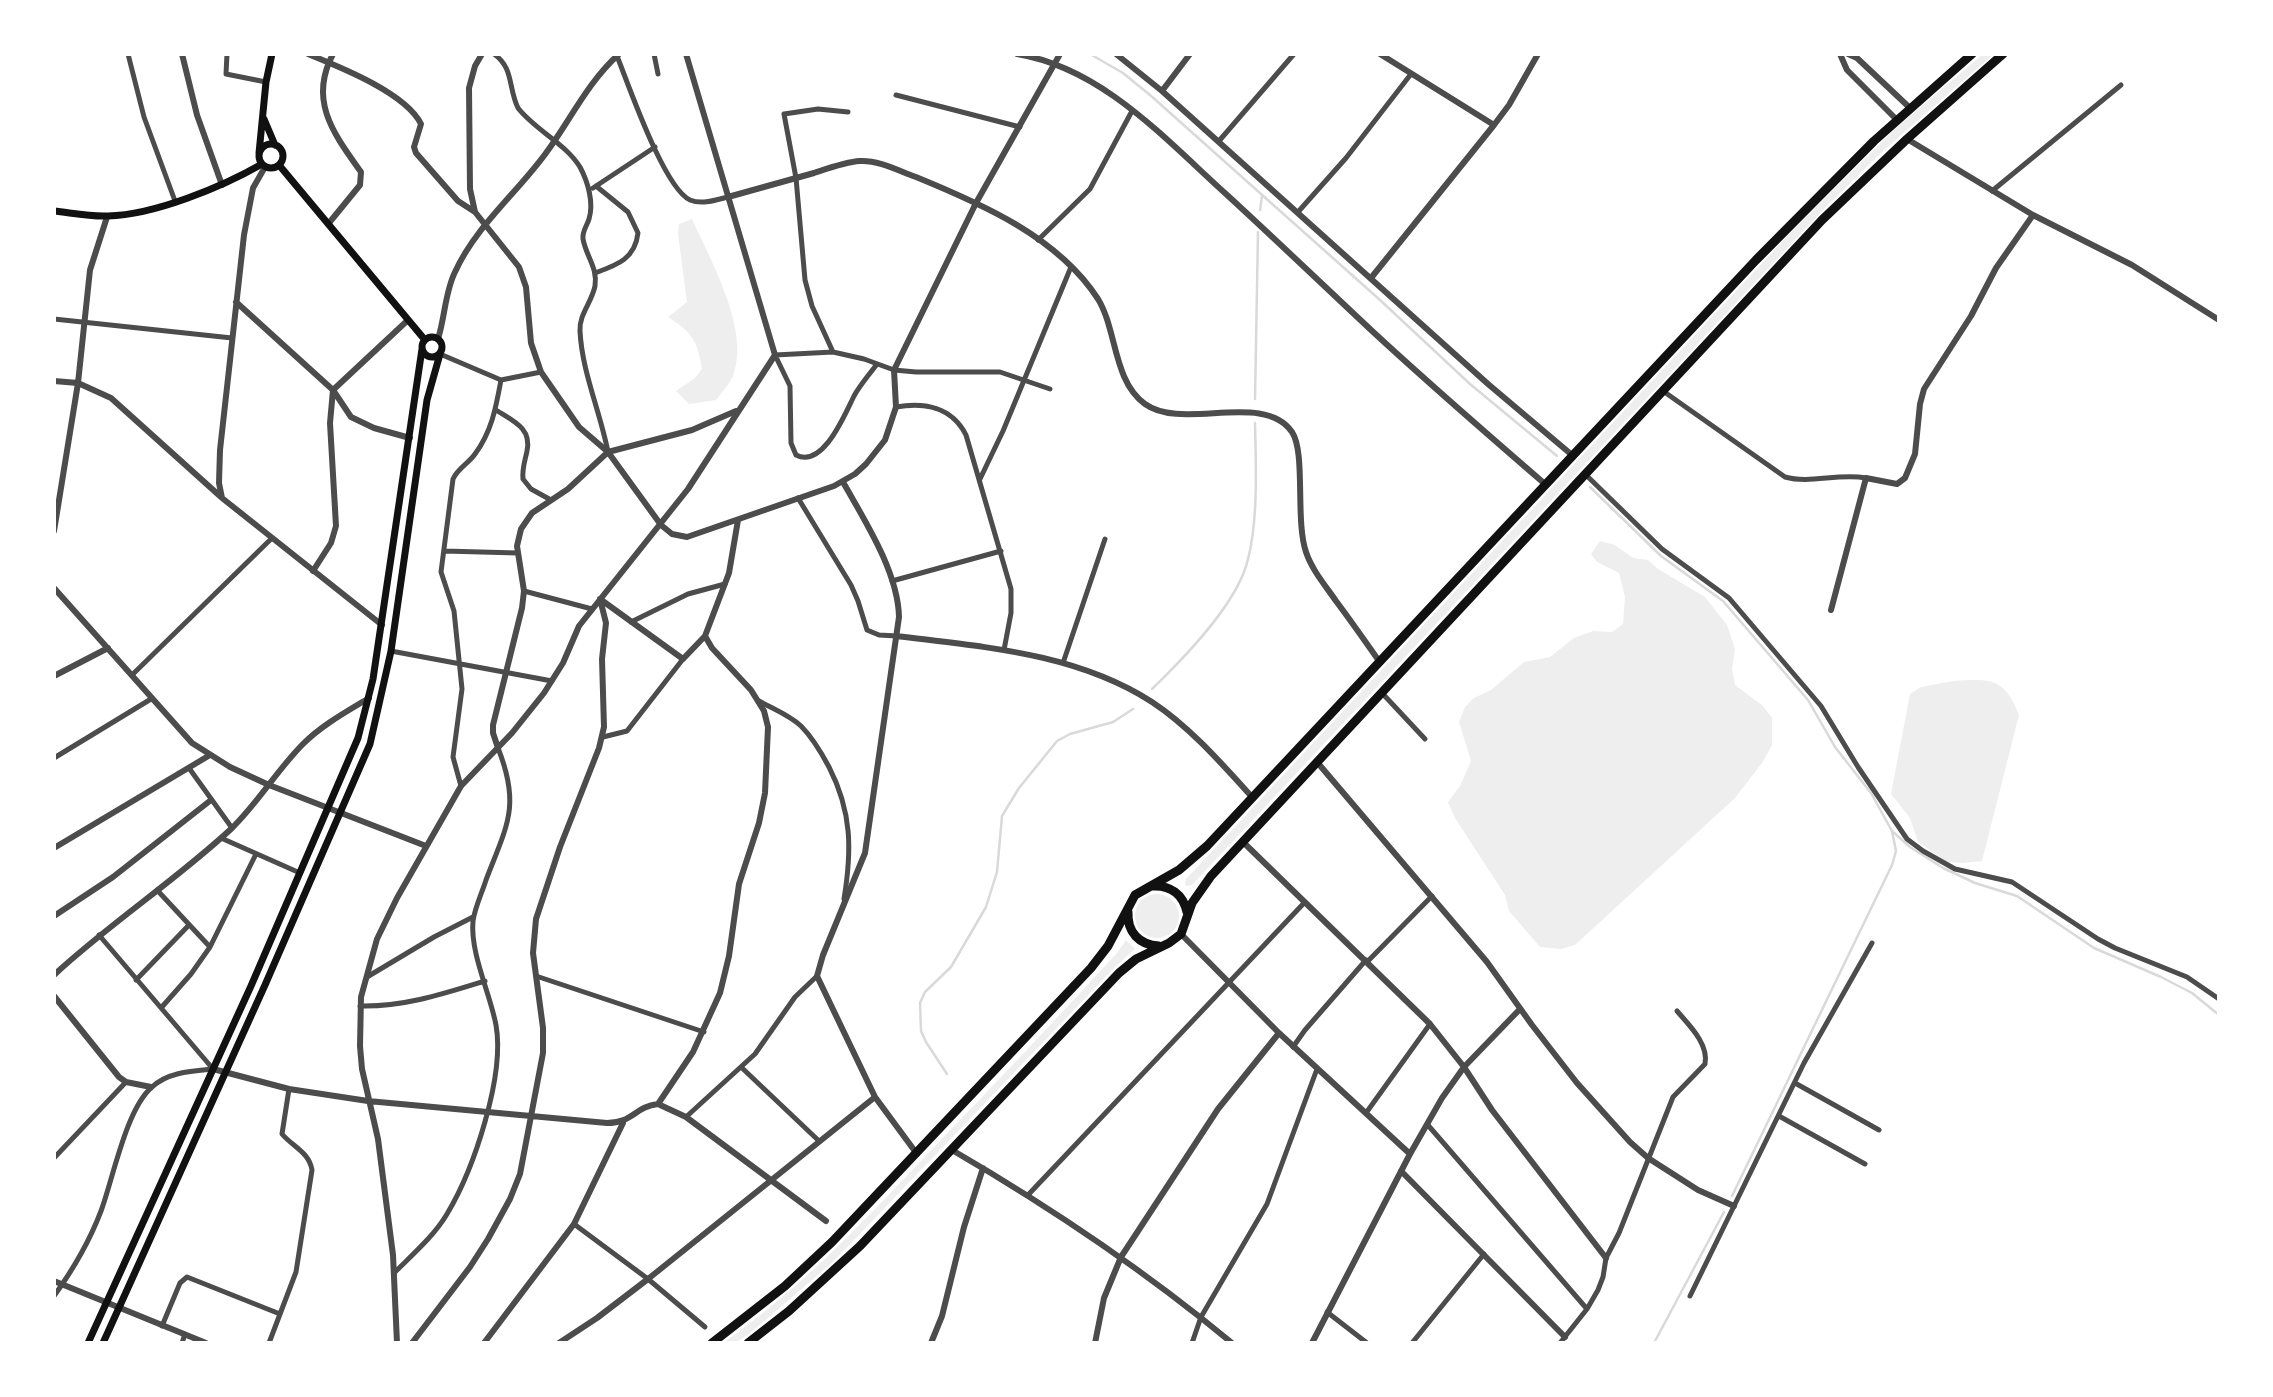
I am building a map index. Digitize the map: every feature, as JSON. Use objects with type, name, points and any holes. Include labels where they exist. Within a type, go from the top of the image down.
[{"type":"highway","points":[[712,1343],[810,1264],[918,1154],[1096,963],[1140,891],[1179,870],[1198,855],[1756,260],[1897,120],[1972,54]]},
{"type":"highway","points":[[1187,914],[1202,886],[1830,213],[1907,139],[2003,54]]},
{"type":"highway","points":[[748,1343],[835,1270],[1119,973],[1136,959],[1181,934],[1187,921],[1184,901],[1165,886],[1152,886]]},
{"type":"highway","points":[[1129,907],[1128,921],[1134,934],[1145,943],[1162,945]]},
{"type":"main road","points":[[264,119],[275,145],[283,154],[279,165],[272,169],[263,165],[259,153],[266,82],[272,54]]},
{"type":"main road","points":[[259,153],[267,145],[275,145]]},
{"type":"main road","points":[[54,211],[107,217],[131,213],[222,184],[263,165]]},
{"type":"main road","points":[[279,165],[425,340]]},
{"type":"main road","points":[[88,1343],[213,1069],[353,751],[369,698],[382,625],[422,349],[425,340],[431,337],[438,339],[442,345],[427,400],[391,651],[370,744],[226,1073],[103,1343]]},
{"type":"main road","points":[[422,349],[430,358],[440,354]]},
{"type":"street","points":[[128,54],[152,140],[175,201]]},
{"type":"street","points":[[182,54],[197,115],[222,184]]},
{"type":"street","points":[[227,54],[226,74],[266,82]]},
{"type":"street","points":[[308,54],[377,86],[412,111],[421,124],[414,147],[416,153],[458,201],[475,212],[513,257],[524,278],[531,343],[541,372],[579,427],[608,452],[661,524],[672,534],[687,537],[843,482],[861,469],[877,452],[891,426],[896,407],[894,370],[976,203],[1059,55]]},
{"type":"street","points":[[329,223],[362,179],[361,172],[337,139],[326,113],[323,91],[333,54]]},
{"type":"street","points":[[475,212],[470,189],[469,88],[470,79],[482,54]]},
{"type":"street","points":[[494,54],[501,59],[509,72],[518,108],[580,167],[589,191],[591,209],[583,241],[596,273],[594,291],[580,324],[580,334],[587,373],[608,452]]},
{"type":"street","points":[[654,54],[658,74]]},
{"type":"street","points":[[686,54],[775,355],[789,386],[791,443],[793,451],[799,457],[812,456],[833,436],[854,396],[877,364]]},
{"type":"street","points":[[1017,54],[1055,63],[1089,79],[1132,111],[1446,400],[1545,484]]},
{"type":"street","points":[[1116,54],[1163,91],[1572,455]]},
{"type":"street","points":[[1163,91],[1190,54]]},
{"type":"street","points":[[1219,141],[1294,54]]},
{"type":"street","points":[[1380,54],[1494,125]]},
{"type":"street","points":[[1371,278],[1494,125],[1521,86],[1538,54]]},
{"type":"street","points":[[1840,54],[1847,70],[1897,120]]},
{"type":"street","points":[[1848,54],[1857,58],[1910,108]]},
{"type":"street","points":[[438,339],[456,269],[485,226],[554,141],[588,86],[618,55],[655,148],[671,181],[684,197],[698,202],[728,197],[848,163],[871,161],[907,174],[976,203],[1038,240],[1072,267],[1100,303],[1126,377],[1133,390],[1146,404],[1165,412],[1261,414],[1290,430],[1298,452],[1299,519],[1306,552],[1319,578],[1379,661]]},
{"type":"street","points":[[1298,212],[1352,150],[1411,74]]},
{"type":"street","points":[[1992,191],[2121,85]]},
{"type":"street","points":[[896,95],[1020,127]]},
{"type":"street","points":[[834,352],[812,306],[805,280],[796,178],[784,114],[818,109],[848,112]]},
{"type":"street","points":[[1038,240],[1090,189],[1132,111]]},
{"type":"street","points":[[1907,139],[2033,215],[2132,265],[2219,320]]},
{"type":"street","points":[[589,191],[655,148]]},
{"type":"street","points":[[222,498],[219,484],[220,450],[236,302],[250,198],[263,165]]},
{"type":"street","points":[[596,186],[628,212],[638,233],[637,241],[627,259],[596,273]]},
{"type":"street","points":[[1662,391],[1785,477],[1794,479],[1845,475],[1897,484],[1905,478],[1917,447],[1921,396],[1971,316],[1996,268],[2033,215]]},
{"type":"street","points":[[54,531],[78,383],[90,270],[107,217]]},
{"type":"street","points":[[979,479],[1072,267]]},
{"type":"street","points":[[236,302],[333,390],[357,421],[384,432],[410,438]]},
{"type":"street","points":[[54,319],[232,338]]},
{"type":"street","points":[[313,571],[331,542],[336,526],[330,436],[333,390],[408,320]]},
{"type":"street","points":[[775,355],[834,352],[894,370],[985,371],[1025,379],[1050,388]]},
{"type":"street","points":[[440,354],[501,380],[541,372]]},
{"type":"street","points":[[397,1343],[394,1273],[378,1139],[360,1058],[360,1006],[377,939],[461,786],[533,708],[563,663],[579,626],[688,489],[775,355]]},
{"type":"street","points":[[461,786],[453,757],[462,703],[460,663],[454,611],[441,572],[453,480],[456,472],[471,461],[483,444],[496,410],[501,380]]},
{"type":"street","points":[[54,381],[78,383],[111,398],[222,498],[382,625]]},
{"type":"street","points":[[896,407],[925,405],[947,412],[955,418],[966,435],[1009,578],[1012,600],[1004,650]]},
{"type":"street","points":[[496,410],[524,428],[528,442],[523,479],[531,489],[551,500]]},
{"type":"street","points":[[394,1273],[428,1239],[448,1213],[471,1161],[487,1112],[498,1051],[496,1026],[474,937],[474,917],[511,806],[508,775],[493,733],[493,725],[522,608],[524,591],[518,553],[519,537],[526,520],[569,489],[608,452],[692,430],[738,411]]},
{"type":"street","points":[[1584,474],[1662,549],[1719,589],[1738,607],[1821,706],[1858,767],[1908,839],[1955,869],[2012,882],[2106,944],[2187,977],[2219,999]]},
{"type":"street","points":[[1832,610],[1866,478]]},
{"type":"street","points":[[686,1117],[762,1047],[794,997],[817,976],[823,955],[861,866],[868,841],[899,607],[892,580],[870,530],[843,482]]},
{"type":"street","points":[[798,498],[851,585],[867,630],[879,635],[1004,650],[1063,663],[1111,680],[1152,702],[1189,732],[1252,797]]},
{"type":"street","points":[[603,737],[626,731],[683,659],[705,636],[733,561],[737,520]]},
{"type":"street","points":[[132,675],[271,539]]},
{"type":"street","points":[[1063,663],[1105,539]]},
{"type":"street","points":[[444,551],[518,553]]},
{"type":"street","points":[[892,580],[1001,551]]},
{"type":"street","points":[[631,622],[688,594],[725,584]]},
{"type":"street","points":[[54,588],[178,730],[210,755],[269,785],[426,846]]},
{"type":"street","points":[[524,591],[592,609]]},
{"type":"street","points":[[600,599],[683,659]]},
{"type":"street","points":[[412,1343],[470,1267],[502,1216],[520,1174],[544,1041],[533,943],[536,919],[560,847],[603,737],[602,659],[606,623],[600,599]]},
{"type":"street","points":[[658,1104],[704,1032],[725,977],[739,884],[762,809],[767,765],[768,727],[759,701],[712,648],[705,636]]},
{"type":"street","points":[[54,676],[108,648]]},
{"type":"street","points":[[391,651],[552,681]]},
{"type":"street","points":[[1382,692],[1425,739]]},
{"type":"street","points":[[54,758],[151,698]]},
{"type":"street","points":[[54,975],[99,935],[232,828],[248,812],[283,766],[316,733],[369,698]]},
{"type":"street","points":[[759,701],[792,719],[806,732],[820,751],[841,792],[849,834],[842,909]]},
{"type":"street","points":[[54,848],[210,755]]},
{"type":"street","points":[[1317,762],[1433,895],[1487,962],[1577,1083],[1630,1142],[1648,1158],[1698,1190],[1734,1206]]},
{"type":"street","points":[[189,768],[232,828]]},
{"type":"street","points":[[54,916],[113,877],[211,800]]},
{"type":"street","points":[[221,838],[299,873]]},
{"type":"street","points":[[1243,842],[1430,1024],[1464,1067],[1492,1110],[1606,1258]]},
{"type":"street","points":[[161,1008],[210,947],[256,854]]},
{"type":"street","points":[[157,890],[210,947]]},
{"type":"street","points":[[1293,1047],[1367,960],[1433,895]]},
{"type":"street","points":[[1028,1195],[1304,903]]},
{"type":"street","points":[[366,978],[440,933],[474,917]]},
{"type":"street","points":[[136,980],[189,925]]},
{"type":"street","points":[[1181,934],[1293,1047],[1410,1154]]},
{"type":"street","points":[[99,935],[213,1069]]},
{"type":"street","points":[[1690,1296],[1795,1083],[1872,943]]},
{"type":"street","points":[[536,976],[704,1032]]},
{"type":"street","points":[[817,976],[875,1097],[918,1154]]},
{"type":"street","points":[[360,1006],[391,1007],[485,981]]},
{"type":"street","points":[[54,996],[119,1077],[126,1082],[151,1087]]},
{"type":"street","points":[[1312,1343],[1427,1124],[1464,1067],[1520,1009]]},
{"type":"street","points":[[1401,1171],[1483,1254],[1562,1340],[1587,1309],[1603,1276],[1606,1258],[1619,1233],[1673,1097],[1700,1069],[1706,1056],[1697,1037],[1677,1011]]},
{"type":"street","points":[[1366,1113],[1430,1024]]},
{"type":"street","points":[[1095,1343],[1104,1298],[1121,1257],[1218,1109],[1279,1033]]},
{"type":"street","points":[[741,1066],[819,1141]]},
{"type":"street","points":[[54,1296],[97,1220],[128,1128],[151,1087],[166,1077],[181,1072],[213,1069],[289,1089],[368,1101],[623,1123]]},
{"type":"street","points":[[1192,1343],[1200,1317],[1267,1204],[1317,1069]]},
{"type":"street","points":[[54,1158],[126,1082]]},
{"type":"street","points":[[1795,1083],[1879,1130]]},
{"type":"street","points":[[269,1343],[296,1272],[312,1170],[309,1158],[304,1152],[282,1134],[289,1089]]},
{"type":"street","points":[[559,1343],[648,1279],[875,1097]]},
{"type":"street","points":[[484,1343],[574,1224],[623,1123],[642,1108],[658,1104],[686,1117],[826,1221]]},
{"type":"street","points":[[1779,1116],[1865,1164]]},
{"type":"street","points":[[1427,1124],[1587,1309]]},
{"type":"street","points":[[952,1150],[1028,1195],[1121,1257],[1231,1343]]},
{"type":"street","points":[[931,1343],[942,1316],[964,1227],[983,1168]]},
{"type":"street","points":[[574,1224],[648,1279],[705,1327]]},
{"type":"street","points":[[1412,1343],[1483,1254]]},
{"type":"street","points":[[162,1326],[180,1283],[187,1277],[280,1314]]},
{"type":"street","points":[[54,1281],[206,1343]]},
{"type":"street","points":[[1327,1312],[1367,1343]]},
{"type":"street","points":[[182,1343],[185,1334]]},
{"type":"shaded area","points":[[1983,54],[1994,54],[1883,151],[1822,211],[1192,885],[1186,886],[1186,879],[1793,230],[1896,128]]},
{"type":"shaded area","points":[[692,219],[726,295],[736,336],[737,355],[733,377],[716,400],[689,404],[676,391],[695,378],[702,369],[700,359],[692,338],[668,317],[687,302],[678,234],[679,224]]},
{"type":"shaded area","points":[[1600,541],[1615,545],[1633,558],[1648,560],[1658,569],[1705,597],[1727,625],[1735,649],[1732,669],[1735,685],[1762,705],[1772,718],[1772,745],[1762,763],[1735,798],[1575,945],[1561,949],[1540,947],[1509,911],[1505,895],[1455,818],[1448,802],[1460,786],[1471,761],[1459,722],[1465,707],[1474,698],[1491,690],[1524,662],[1550,657],[1574,638],[1593,631],[1612,632],[1623,624],[1625,597],[1619,573],[1597,562],[1591,554]]},
{"type":"shaded area","points":[[1977,680],[1995,683],[2008,693],[2019,715],[1982,861],[1947,862],[1918,842],[1910,818],[1891,794],[1910,694],[1921,687]]},
{"type":"shaded area","points":[[1157,894],[1172,901],[1179,916],[1172,931],[1157,938],[1142,931],[1135,916],[1142,901]]},
{"type":"shaded area","points":[[1126,940],[1135,949],[833,1262],[749,1334],[735,1343],[723,1343],[808,1275],[859,1225],[1049,1026]]},
{"type":"waterway","points":[[1090,54],[1123,73],[1150,95],[1470,384],[1557,456]]},
{"type":"waterway","points":[[1260,210],[1262,196]]},
{"type":"waterway","points":[[1255,399],[1258,232]]},
{"type":"waterway","points":[[1152,689],[1191,650],[1216,619],[1237,588],[1244,572],[1254,519],[1255,423]]},
{"type":"waterway","points":[[1590,487],[1661,556],[1723,601],[1808,700],[1835,747],[1871,793],[1892,831],[1910,847],[1943,868],[1975,883],[2017,896],[2094,948],[2192,993],[2219,1015]]},
{"type":"waterway","points":[[947,1074],[921,1031],[920,1003],[925,992],[951,967],[986,907],[997,872],[1002,816],[1019,788],[1057,741],[1070,734],[1113,722],[1133,709]]},
{"type":"waterway","points":[[1732,1196],[1892,865],[1896,851],[1892,831]]},
{"type":"waterway","points":[[1654,1343],[1724,1212]]}]
